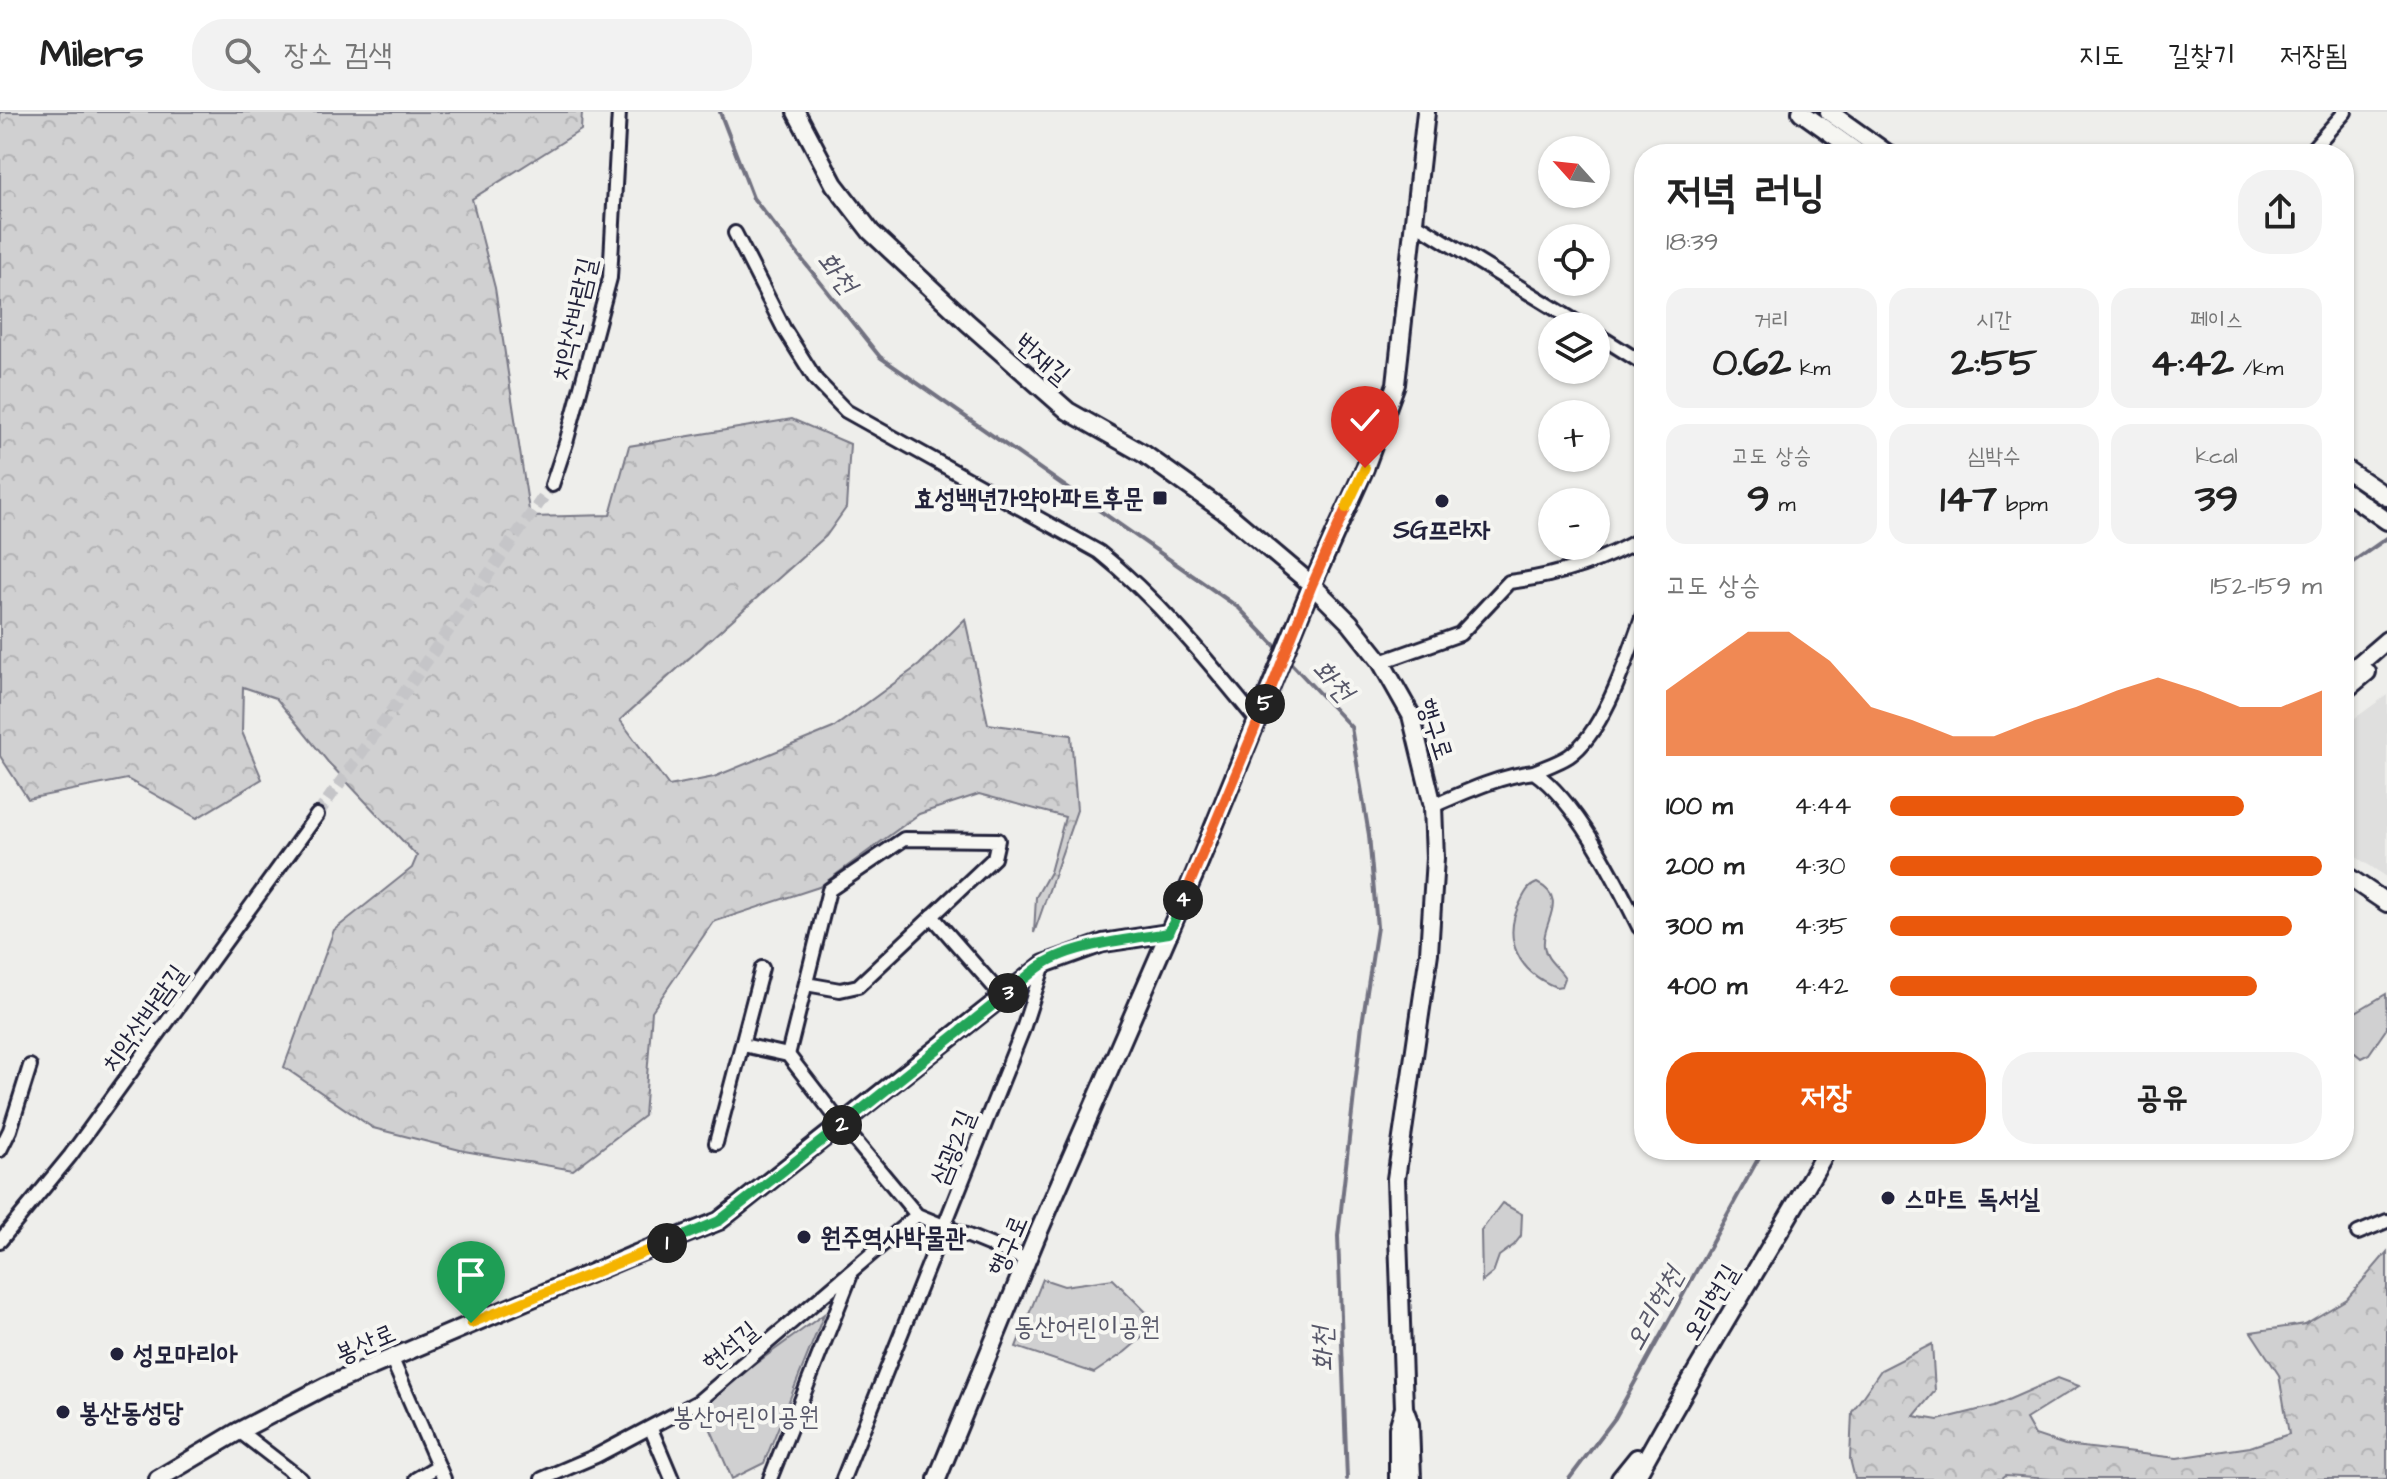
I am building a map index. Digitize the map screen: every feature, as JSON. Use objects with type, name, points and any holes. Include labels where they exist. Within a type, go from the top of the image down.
[{"type":"street","name":"치악산바람길","points":[[552,485],[610,278],[619,112]]},
{"type":"street","name":"번재길","points":[[796,112],[834,184],[871,232],[955,312],[1068,411],[1144,454],[1228,514],[1312,585]]},
{"type":"street","points":[[1312,585],[1365,468],[1396,384],[1426,112]]},
{"type":"street","points":[[1801,112],[1846,144]]},
{"type":"street","points":[[1829,112],[1874,144]]},
{"type":"street","points":[[2317,144],[2345,112]]},
{"type":"street","points":[[1415,223],[1560,312]]},
{"type":"street","points":[[735,233],[800,355],[816,380],[846,411],[1099,552],[1130,577],[1181,628],[1258,722]]},
{"type":"street","points":[[1610,343],[1634,358]]},
{"type":"street","points":[[2354,475],[2387,497]]},
{"type":"street","points":[[2354,498],[2387,521]]},
{"type":"street","points":[[1381,662],[1460,634],[1509,582],[1545,578],[1596,561],[1634,542]]},
{"type":"street","name":"행구로","points":[[937,1479],[1027,1260],[1258,722],[1312,585],[1350,623],[1381,662],[1411,715],[1433,806],[1435,858],[1429,953],[1396,1179],[1404,1408],[1410,1424],[1412,1479]]},
{"type":"street","points":[[1433,806],[1474,789],[1534,772],[1569,756],[1593,732],[1634,639]]},
{"type":"street","points":[[2354,668],[2387,640]]},
{"type":"street","points":[[2354,683],[2387,655]]},
{"type":"street","points":[[1534,772],[1569,804],[1634,918]]},
{"type":"street","name":"치악산바람길","points":[[0,1241],[70,1156],[317,815]]},
{"type":"street","points":[[788,1055],[829,890],[904,839],[998,840],[994,858],[858,986],[840,990],[806,984]]},
{"type":"street","points":[[2354,881],[2387,903]]},
{"type":"street","points":[[932,916],[1003,997]]},
{"type":"street","name":"봉산로","points":[[158,1479],[239,1431],[326,1386],[719,1221],[1044,964],[1103,943],[1169,933]]},
{"type":"street","name":"삼광2길","points":[[843,1479],[1023,1029],[1044,964]]},
{"type":"street","points":[[716,1143],[762,968]]},
{"type":"street","points":[[743,1045],[788,1055],[917,1215],[1027,1260]]},
{"type":"street","points":[[0,1150],[10,1130],[30,1066]]},
{"type":"street","name":"오리현길","points":[[1635,1479],[1675,1405],[1821,1160]]},
{"type":"street","name":"현석길","points":[[542,1479],[651,1429],[698,1402],[917,1215]]},
{"type":"street","points":[[2358,1233],[2387,1221]]},
{"type":"street","name":"현석길","points":[[770,1479],[851,1274]]},
{"type":"street","points":[[391,1357],[444,1479]]},
{"type":"street","points":[[1620,1479],[1675,1405]]},
{"type":"street","name":"행구로","points":[[1398,1479],[1398,1428],[1404,1408]]},
{"type":"street","points":[[651,1429],[672,1479]]},
{"type":"street","points":[[239,1431],[301,1479]]},
{"type":"street","points":[[416,1479],[438,1466]]},
{"type":"shaded area","points":[[2387,695],[2387,877],[2354,856],[2354,719]]},
{"type":"green space","points":[[0,112],[582,112],[581,130],[472,199],[495,288],[530,517],[610,515],[629,446],[792,419],[850,444],[846,508],[826,536],[620,720],[669,786],[714,777],[833,728],[919,665],[965,619],[988,724],[1071,735],[1077,810],[1034,933],[1036,897],[1050,872],[1065,817],[979,794],[919,814],[819,887],[713,922],[652,1011],[644,1116],[573,1170],[464,1151],[373,1128],[284,1067],[334,930],[412,868],[417,856],[328,762],[276,698],[243,687],[242,732],[262,779],[197,818],[127,779],[28,799],[0,756]]},
{"type":"green space","points":[[1537,883],[1552,896],[1552,912],[1544,946],[1550,960],[1565,978],[1562,986],[1556,987],[1543,981],[1532,972],[1523,963],[1513,941],[1515,915],[1527,890]]},
{"type":"green space","points":[[2386,994],[2387,1028],[2369,1054],[2361,1058],[2354,1052],[2354,1013]]},
{"type":"green space","points":[[1502,1203],[1522,1214],[1521,1236],[1499,1256],[1493,1273],[1482,1282],[1481,1231]]},
{"type":"green space","points":[[2387,1252],[2387,1479],[2052,1479],[2005,1476],[2001,1479],[1855,1479],[1850,1459],[1852,1412],[1881,1370],[1932,1344],[1935,1391],[1914,1416],[1938,1420],[1994,1406],[2058,1378],[2079,1386],[2026,1419],[2035,1435],[2065,1445],[2177,1458],[2250,1447],[2289,1434],[2279,1375],[2251,1332],[2305,1324],[2347,1299]]},
{"type":"green space","name":"동산어린이공원","points":[[1043,1279],[1064,1286],[1113,1279],[1158,1324],[1094,1373],[1016,1347]]},
{"type":"green space","name":"봉산어린이공원","points":[[824,1314],[764,1463],[732,1479],[700,1404]]},
{"type":"waterway","name":"화천","points":[[720,112],[753,198],[880,357],[1239,608],[1280,651]]},
{"type":"waterway","name":"오리현천","points":[[2354,561],[2387,538]]},
{"type":"waterway","name":"화천","points":[[1286,658],[1351,727],[1369,835],[1377,927],[1362,1024],[1338,1236],[1347,1479]]},
{"type":"waterway","name":"오리현천","points":[[1569,1479],[1615,1418],[1757,1160]]},
{"type":"tunnel","points":[[317,815],[552,485]]},
{"type":"place","name":"효성백년가약아파트후문","points":[[1160,498]]},
{"type":"place","name":"SG프라자","points":[[1442,501]]},
{"type":"place","name":"스마트 독서실","points":[[1888,1198]]},
{"type":"place","name":"원주역사박물관","points":[[804,1237]]},
{"type":"place","name":"성모마리아","points":[[117,1354]]},
{"type":"place","name":"봉산동성당","points":[[63,1412]]},
{"type":"route","points":[[471,1323],[719,1221],[1044,964],[1103,943],[1169,933],[1312,585],[1365,468]]}]
